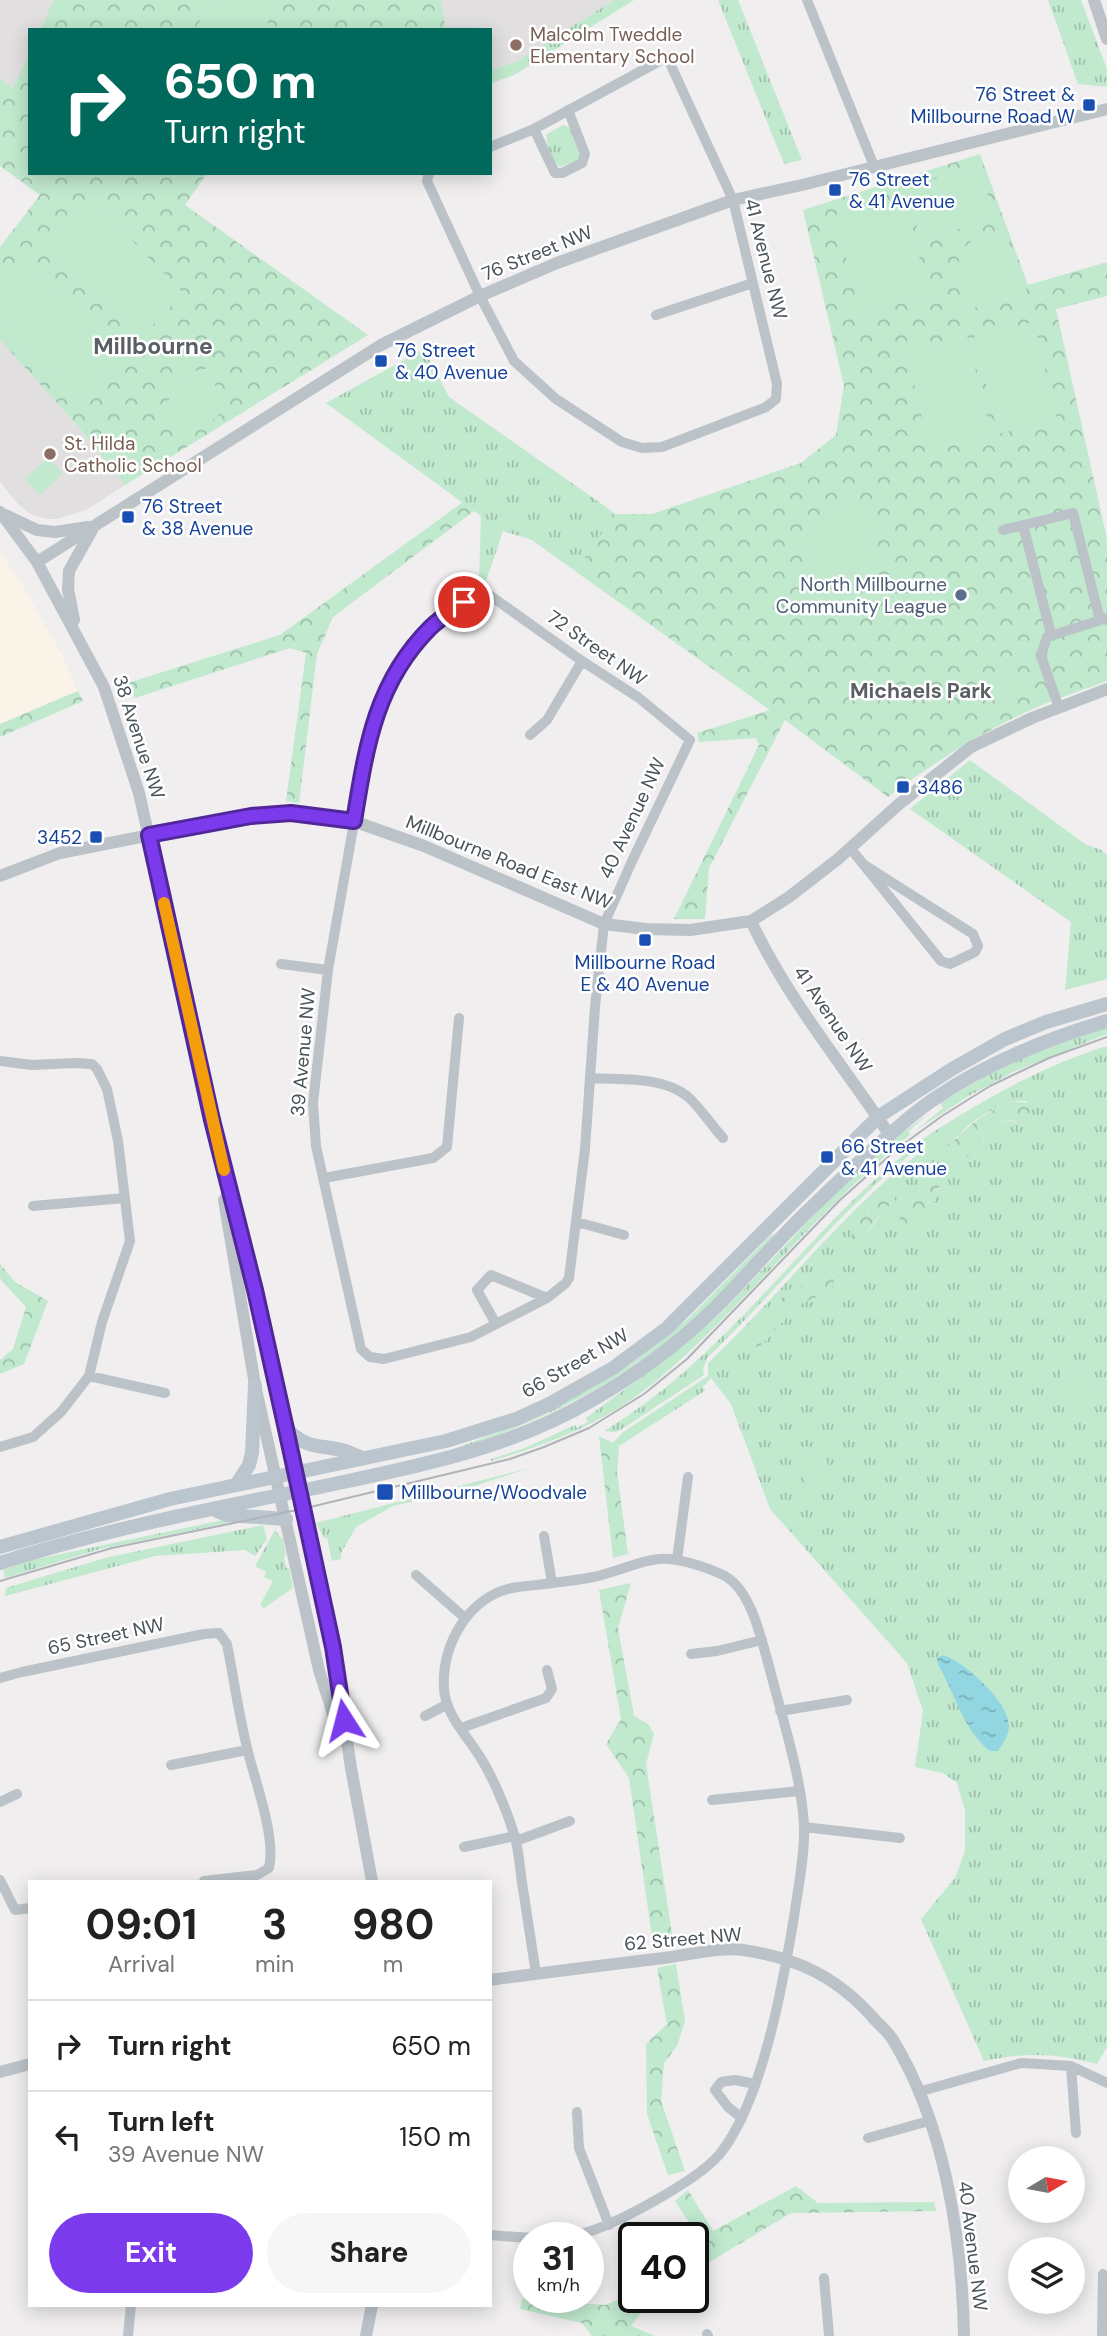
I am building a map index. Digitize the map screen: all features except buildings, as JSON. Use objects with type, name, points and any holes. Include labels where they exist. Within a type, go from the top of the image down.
[{"type":"main road","name":"66 Street NW","points":[[0,1547],[90,1520],[236,1485],[446,1441],[494,1427],[549,1404],[613,1368],[667,1328],[878,1117],[952,1069],[1005,1039],[1046,1022],[1107,1004]]},
{"type":"main road","name":"66 Street NW","points":[[0,1563],[79,1540],[453,1457],[529,1430],[592,1401],[675,1343],[713,1310],[818,1201],[889,1134],[932,1100],[971,1075],[1024,1049],[1107,1020]]},
{"type":"main road","points":[[236,1485],[249,1465],[252,1453],[255,1385]]},
{"type":"main road","points":[[286,1429],[305,1443],[320,1448],[342,1450],[364,1459]]},
{"type":"main road","points":[[212,1509],[227,1515],[286,1519]]},
{"type":"street","points":[[807,0],[874,166]]},
{"type":"street","points":[[1094,0],[1107,39]]},
{"type":"street","name":"41 Avenue NW","points":[[480,296],[514,361],[556,399],[622,442],[642,447],[662,447],[766,407],[776,399],[777,384],[733,200],[667,57],[568,110]]},
{"type":"street","name":"76 Street NW","points":[[37,562],[382,345],[480,296],[557,263],[733,200],[1107,109]]},
{"type":"street","points":[[492,146],[568,110],[585,155],[582,163],[562,173],[555,173],[534,128]]},
{"type":"street","points":[[428,177],[480,296]]},
{"type":"street","points":[[656,315],[753,283]]},
{"type":"street","points":[[1,513],[37,530],[55,532],[94,526]]},
{"type":"street","name":"38 Avenue NW","points":[[1,513],[37,562],[75,630],[110,703],[139,793],[212,1120],[255,1290],[296,1472],[333,1647],[351,1768],[372,1880]]},
{"type":"street","points":[[1003,530],[1073,513],[1104,619],[1047,637],[1041,656],[1059,708]]},
{"type":"street","points":[[1023,525],[1051,634]]},
{"type":"street","points":[[75,630],[68,589],[69,571],[94,526]]},
{"type":"street","name":"72 Street NW","points":[[481,589],[639,698],[690,740]]},
{"type":"street","name":"39 Avenue NW","points":[[481,589],[431,627],[396,668],[368,743],[328,970],[313,1103],[316,1146],[361,1349],[370,1357],[384,1359],[471,1337],[496,1324]]},
{"type":"street","points":[[530,735],[547,720],[582,661]]},
{"type":"street","name":"Millbourne Road East NW","points":[[0,876],[60,853],[251,816],[291,813],[354,821],[424,846],[604,924],[690,930],[751,921],[789,897],[851,849],[898,805],[971,747],[1107,689]]},
{"type":"street","name":"40 Avenue NW","points":[[547,1298],[566,1283],[571,1273],[604,924],[690,740]]},
{"type":"street","points":[[851,849],[941,961],[950,964],[975,953],[978,946],[973,934],[866,866]]},
{"type":"street","name":"41 Avenue NW","points":[[751,921],[787,989],[889,1134]]},
{"type":"street","name":"39 Avenue NW","points":[[281,964],[328,970]]},
{"type":"street","points":[[324,1178],[433,1157],[447,1147],[459,1018]]},
{"type":"street","points":[[0,1061],[32,1065],[92,1064],[97,1069],[107,1089],[118,1141],[130,1241],[102,1322],[89,1376],[61,1412],[33,1437],[0,1447]]},
{"type":"street","points":[[591,1078],[666,1085],[687,1097],[723,1138]]},
{"type":"street","name":"38 Avenue NW","points":[[212,1120],[255,1385],[319,1670],[351,1768]]},
{"type":"street","points":[[33,1206],[125,1198]]},
{"type":"street","points":[[577,1222],[624,1235]]},
{"type":"street","points":[[130,1241],[142,1247]]},
{"type":"street","points":[[491,1275],[547,1298],[496,1324],[477,1290],[491,1275]]},
{"type":"street","points":[[89,1376],[165,1393]]},
{"type":"street","points":[[677,1560],[688,1476]]},
{"type":"street","points":[[544,1536],[552,1583]]},
{"type":"street","points":[[492,2235],[568,2236],[609,2225],[680,2186],[716,2158],[731,2138],[755,2084],[787,1959],[804,1827],[799,1791],[762,1640],[751,1608],[740,1590],[727,1577],[677,1560],[659,1559],[595,1577],[510,1588],[481,1601],[465,1618],[449,1651],[443,1685],[446,1705],[486,1767],[515,1839],[536,1973]]},
{"type":"street","points":[[416,1575],[465,1618]]},
{"type":"street","name":"65 Street NW","points":[[0,1678],[178,1639],[219,1633],[227,1644],[247,1750]]},
{"type":"street","points":[[691,1654],[718,1651],[762,1640]]},
{"type":"street","points":[[461,1728],[546,1698],[552,1689],[547,1670]]},
{"type":"street","points":[[780,1712],[847,1700]]},
{"type":"street","points":[[425,1716],[446,1705]]},
{"type":"street","points":[[171,1765],[247,1750],[272,1856],[269,1868],[257,1875],[213,1880]]},
{"type":"street","points":[[712,1800],[799,1791]]},
{"type":"street","points":[[0,1802],[16,1794]]},
{"type":"street","points":[[464,1847],[515,1839],[570,1821]]},
{"type":"street","points":[[804,1827],[900,1838]]},
{"type":"street","points":[[0,1880],[15,1910],[28,1908]]},
{"type":"street","name":"62 Street NW","points":[[492,1980],[740,1950],[787,1959],[824,1976],[856,1998],[892,2038]]},
{"type":"street","name":"40 Avenue NW","points":[[892,2038],[918,2092],[943,2168],[953,2212],[963,2291],[964,2336]]},
{"type":"street","points":[[918,2092],[1021,2063],[1071,2066],[1107,2083]]},
{"type":"street","points":[[0,2072],[28,2065]]},
{"type":"street","points":[[1071,2066],[1076,2133]]},
{"type":"street","points":[[742,2118],[720,2099],[715,2090],[721,2081],[735,2080],[755,2084]]},
{"type":"street","points":[[577,2112],[579,2148],[609,2225]]},
{"type":"street","points":[[868,2138],[929,2121]]},
{"type":"street","points":[[1102,2336],[1103,2274]]},
{"type":"street","points":[[824,2278],[830,2336]]},
{"type":"street","points":[[128,2336],[131,2307]]},
{"type":"street","points":[[366,2336],[372,2307]]},
{"type":"shaded area","points":[[0,0],[54,0],[41,28],[28,28],[28,55],[13,88],[0,79]]},
{"type":"shaded area","name":"Malcolm Tweddle Elementary School","points":[[441,0],[614,0],[517,61],[492,70],[492,28],[446,28]]},
{"type":"shaded area","name":"St. Hilda Catholic School","points":[[0,340],[78,426],[125,485],[86,510],[57,519],[32,515],[18,504],[0,482]]},
{"type":"shaded area","points":[[0,552],[25,589],[63,657],[78,691],[0,724]]},
{"type":"green space","points":[[54,0],[441,0],[446,28],[41,28]]},
{"type":"green space","points":[[217,0],[264,0],[269,28],[195,28]]},
{"type":"green space","points":[[614,0],[634,0],[516,74],[492,83],[492,70],[517,61]]},
{"type":"green space","points":[[718,0],[738,0],[802,160],[784,164]]},
{"type":"green space","points":[[1048,0],[1081,0],[1107,69],[1107,87],[1078,84]]},
{"type":"green space","points":[[28,55],[28,175],[206,175],[185,205],[368,335],[125,485],[78,426],[0,340],[0,247],[40,195],[0,166],[0,79],[13,88]]},
{"type":"green space","points":[[563,125],[569,127],[580,154],[578,160],[560,167],[548,147],[547,134]]},
{"type":"green space","name":"Michaels Park","points":[[980,154],[1028,285],[1107,262],[1107,296],[1056,309],[1107,539],[1107,681],[1036,708],[990,730],[888,797],[785,720],[709,868],[705,919],[674,919],[759,745],[756,738],[699,742],[697,733],[770,710],[575,571],[616,514],[652,514],[801,463],[836,435],[844,386],[803,210]]},
{"type":"green space","points":[[981,167],[994,220],[920,239],[907,186]]},
{"type":"green space","points":[[905,198],[929,296],[860,314],[835,215]]},
{"type":"green space","points":[[92,199],[184,294],[137,340],[45,245]]},
{"type":"green space","points":[[1005,231],[1027,292],[1024,297],[965,310],[958,280],[959,260],[963,251],[968,243],[977,237]]},
{"type":"green space","points":[[32,260],[125,355],[78,401],[0,322],[0,292]]},
{"type":"green space","points":[[1034,322],[1057,420],[998,434],[974,336]]},
{"type":"green space","points":[[968,337],[991,435],[930,450],[906,351]]},
{"type":"green space","points":[[424,349],[449,397],[616,514],[575,571],[532,540],[503,531],[486,581],[479,579],[481,516],[326,403]]},
{"type":"green space","points":[[213,368],[219,414],[214,419],[173,429],[169,403],[173,385],[187,374]]},
{"type":"green space","points":[[48,458],[63,473],[40,495],[25,479]]},
{"type":"green space","points":[[869,497],[880,570],[809,590],[804,554],[813,525],[833,510]]},
{"type":"green space","points":[[463,502],[474,511],[333,617],[317,654],[299,803],[286,801],[306,653],[290,648],[135,698],[128,683],[280,635]]},
{"type":"green space","points":[[1017,669],[1022,689],[990,697],[985,677]]},
{"type":"green space","points":[[78,691],[83,701],[0,737],[0,724]]},
{"type":"green space","points":[[970,760],[1085,844],[1107,855],[1107,979],[1065,990],[1071,922],[910,809]]},
{"type":"green space","points":[[1107,1027],[1107,1034],[1013,1072],[967,1097],[915,1131],[943,1108],[940,1103],[996,1070],[1034,1053]]},
{"type":"green space","points":[[1107,1046],[1107,2047],[1097,2064],[1041,2055],[984,2061],[921,1919],[955,1878],[965,1851],[965,1810],[957,1783],[943,1773],[915,1767],[923,1711],[907,1663],[770,1509],[731,1404],[711,1378],[702,1388],[706,1390],[619,1446],[613,1443],[622,1433],[708,1376],[708,1364],[711,1360],[868,1197],[926,1148],[921,1140],[1011,1087]],"holes":[[[1012,1101],[1027,1101],[1016,1122],[996,1124],[983,1140],[952,1140],[975,1120]],[[936,1174],[941,1188],[935,1190],[935,1200],[925,1205],[924,1210],[906,1210],[920,1189]],[[876,1197],[896,1201],[886,1208],[861,1241],[857,1223]],[[830,1271],[833,1275],[832,1290],[798,1305],[760,1346],[789,1301],[818,1276]]]},
{"type":"green space","points":[[1012,1101],[1029,1103],[1031,1110],[1025,1120],[1009,1120],[996,1125],[965,1158],[948,1162],[947,1148],[951,1143],[978,1119]]},
{"type":"green space","points":[[928,1114],[908,1132],[910,1135],[825,1212],[701,1341],[637,1396],[573,1432],[491,1461],[588,1422],[586,1418],[682,1347],[721,1313],[857,1170],[860,1171],[867,1165],[864,1163],[901,1131],[902,1133]]},
{"type":"green space","points":[[917,1144],[916,1150],[861,1199],[707,1358],[704,1375],[622,1429],[615,1432],[604,1431],[671,1383],[702,1356],[845,1208]]},
{"type":"green space","points":[[937,1173],[942,1186],[935,1190],[935,1199],[925,1205],[924,1221],[916,1227],[901,1228],[898,1224],[902,1210],[906,1210],[924,1183]]},
{"type":"green space","points":[[888,1192],[896,1201],[880,1215],[857,1249],[852,1243],[853,1229],[876,1197]]},
{"type":"green space","points":[[772,1234],[774,1235],[708,1306],[647,1356],[616,1377],[584,1396],[517,1427],[443,1453],[517,1425],[589,1390],[631,1364],[690,1317]]},
{"type":"green space","points":[[0,1264],[15,1282],[48,1301],[24,1364],[0,1374],[0,1360],[13,1349],[26,1307],[0,1279]]},
{"type":"green space","points":[[820,1271],[830,1271],[834,1279],[832,1290],[798,1305],[760,1346],[750,1347],[752,1337],[788,1290],[806,1284]]},
{"type":"green space","points":[[1076,1364],[1089,1371],[1092,1388],[1089,1406],[1072,1406],[1058,1384],[1064,1369]]},
{"type":"green space","points":[[599,1436],[619,1446],[617,1472],[628,1554],[613,1558]]},
{"type":"green space","points":[[809,1446],[825,1457],[829,1468],[827,1488],[814,1489],[792,1468],[792,1453],[798,1448]]},
{"type":"green space","points":[[529,1468],[459,1491],[393,1506],[356,1527],[341,1553],[341,1559],[332,1561],[327,1538],[324,1538],[316,1523]]},
{"type":"green space","points":[[223,1520],[243,1520],[100,1549],[5,1578],[3,1570],[0,1571],[32,1560]]},
{"type":"green space","points":[[263,1525],[267,1539],[255,1556],[245,1550],[155,1556],[5,1596],[6,1588],[105,1558]]},
{"type":"green space","points":[[275,1530],[283,1540],[286,1568],[289,1568],[293,1588],[264,1608],[260,1605],[273,1581],[264,1577],[266,1572],[255,1566]]},
{"type":"green space","points":[[631,1583],[618,1628],[634,1716],[648,1724],[654,1734],[646,1764],[673,1940],[653,1943],[629,1778],[606,1744],[621,1719],[599,1590]]},
{"type":"green space","points":[[676,1964],[685,2021],[677,2046],[664,2063],[661,2101],[685,2171],[668,2175],[647,2114],[646,2044],[667,2024],[657,1968]]},
{"type":"green space","points":[[796,2186],[818,2203],[934,2202],[936,2211],[791,2213],[709,2262],[709,2224],[713,2231]]},
{"type":"green space","points":[[688,2190],[708,2222],[689,2222],[675,2201]]},
{"type":"green space","points":[[618,2300],[618,2313],[641,2313],[631,2326],[655,2336],[592,2336],[582,2323],[538,2313],[604,2313],[605,2305]]},
{"type":"water","points":[[943,1655],[973,1674],[1002,1706],[1009,1726],[1007,1736],[998,1751],[990,1751],[966,1722],[938,1665],[937,1658]]},
{"type":"tram line","points":[[0,1581],[112,1548],[302,1509],[510,1459],[589,1428],[644,1394],[687,1359],[839,1201],[898,1148],[990,1086],[1049,1058],[1107,1037]]},
{"type":"slow traffic","points":[[164,903],[224,1170]]},
{"type":"place","name":"Malcolm Tweddle Elementary School","points":[[516,45]]},
{"type":"place","name":"76 Street & Millbourne Road W","points":[[1089,105]]},
{"type":"place","name":"76 Street & 41 Avenue","points":[[835,190]]},
{"type":"place","name":"76 Street & 40 Avenue","points":[[381,361]]},
{"type":"place","name":"St. Hilda Catholic School","points":[[50,454]]},
{"type":"place","name":"76 Street & 38 Avenue","points":[[128,517]]},
{"type":"place","name":"North Millbourne Community League","points":[[961,595]]},
{"type":"place","name":"3486","points":[[903,787]]},
{"type":"place","name":"3452","points":[[96,837]]},
{"type":"place","name":"Millbourne Road E & 40 Avenue","points":[[645,940]]},
{"type":"place","name":"66 Street & 41 Avenue","points":[[827,1157]]},
{"type":"place","name":"Millbourne/Woodvale","points":[[385,1492]]},
{"type":"district","name":"Millbourne","points":[[153,346]]},
{"type":"district","name":"Michaels Park","points":[[921,691]]},
{"type":"route","points":[[344,1720],[333,1647],[286,1429],[255,1290],[212,1120],[149,835],[251,816],[291,813],[354,821],[368,743],[396,668],[431,627],[464,602]]}]
